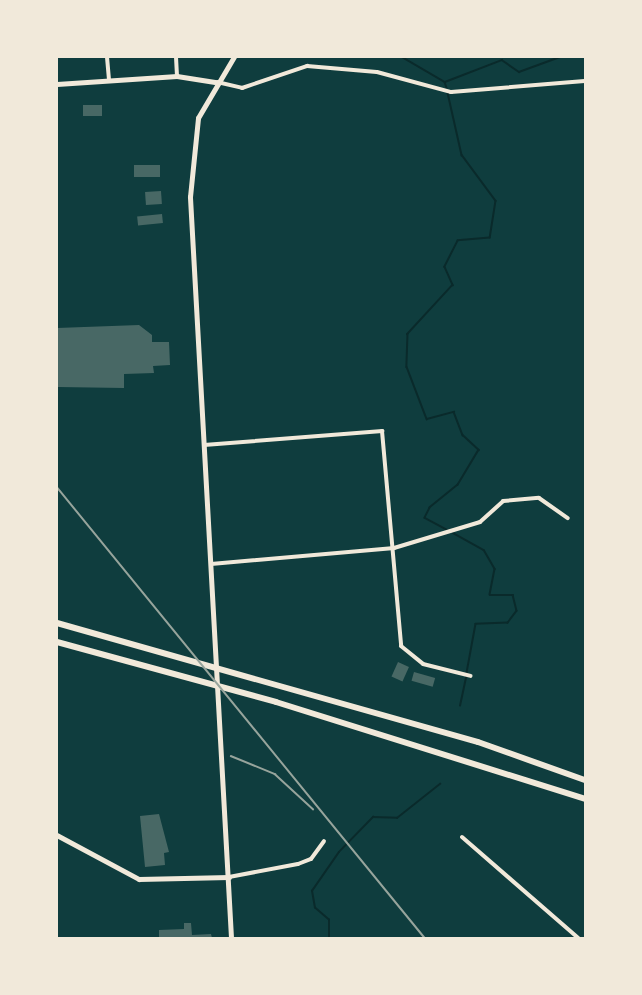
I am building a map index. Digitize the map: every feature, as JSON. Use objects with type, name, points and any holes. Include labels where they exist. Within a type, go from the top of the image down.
[{"type":"highway","points":[[57,623],[478,742],[585,780]]},
{"type":"highway","points":[[57,642],[276,702],[466,759],[585,799]]},
{"type":"main road","points":[[231,938],[190,165],[198,118],[215,82],[234,57]]},
{"type":"main road","points":[[57,84],[177,76],[215,82]]},
{"type":"main road","points":[[57,835],[139,879],[228,877]]},
{"type":"street","points":[[106,57],[109,80]]},
{"type":"street","points":[[176,57],[177,76]]},
{"type":"street","points":[[215,82],[242,88],[285,70],[347,67],[443,92],[585,81]]},
{"type":"street","points":[[204,445],[382,431],[401,646],[423,664],[471,676]]},
{"type":"street","points":[[211,564],[393,548],[481,521],[503,501],[539,498],[568,518]]},
{"type":"street","points":[[462,837],[578,938]]},
{"type":"street","points":[[228,877],[298,864],[311,859],[324,841]]},
{"type":"building","points":[[83,105],[102,105],[102,116],[83,116]]},
{"type":"building","points":[[134,165],[160,165],[160,177],[134,177]]},
{"type":"building","points":[[161,191],[162,204],[146,205],[145,192]]},
{"type":"building","points":[[162,214],[163,223],[138,226],[137,217]]},
{"type":"building","points":[[139,325],[152,335],[152,342],[169,342],[170,365],[153,366],[154,373],[124,374],[124,388],[58,387],[57,328]]},
{"type":"building","points":[[398,662],[409,667],[402,681],[391,677]]},
{"type":"building","points":[[414,672],[435,678],[433,687],[412,681]]},
{"type":"building","points":[[159,814],[169,852],[164,853],[165,865],[145,867],[140,816]]},
{"type":"building","points":[[184,923],[191,923],[192,935],[211,934],[212,938],[159,938],[159,930],[184,929]]},
{"type":"waterway","points":[[402,57],[445,82],[502,60],[519,72],[560,57]]},
{"type":"waterway","points":[[445,82],[447,88]]},
{"type":"waterway","points":[[448,93],[462,155],[496,201],[490,238],[458,241],[445,267],[453,285],[408,334],[407,367],[427,419],[454,412],[463,435],[479,450],[458,485],[430,508],[425,518],[448,530]]},
{"type":"waterway","points":[[453,533],[484,550],[495,569],[490,595],[513,595],[517,611],[508,623],[476,624],[467,673]]},
{"type":"waterway","points":[[460,706],[466,677]]},
{"type":"waterway","points":[[329,938],[329,920],[315,908],[312,891],[339,852],[373,817],[397,818],[440,784]]},
{"type":"railway","points":[[57,487],[425,938]]},
{"type":"railway","points":[[231,756],[275,774],[313,809]]}]
